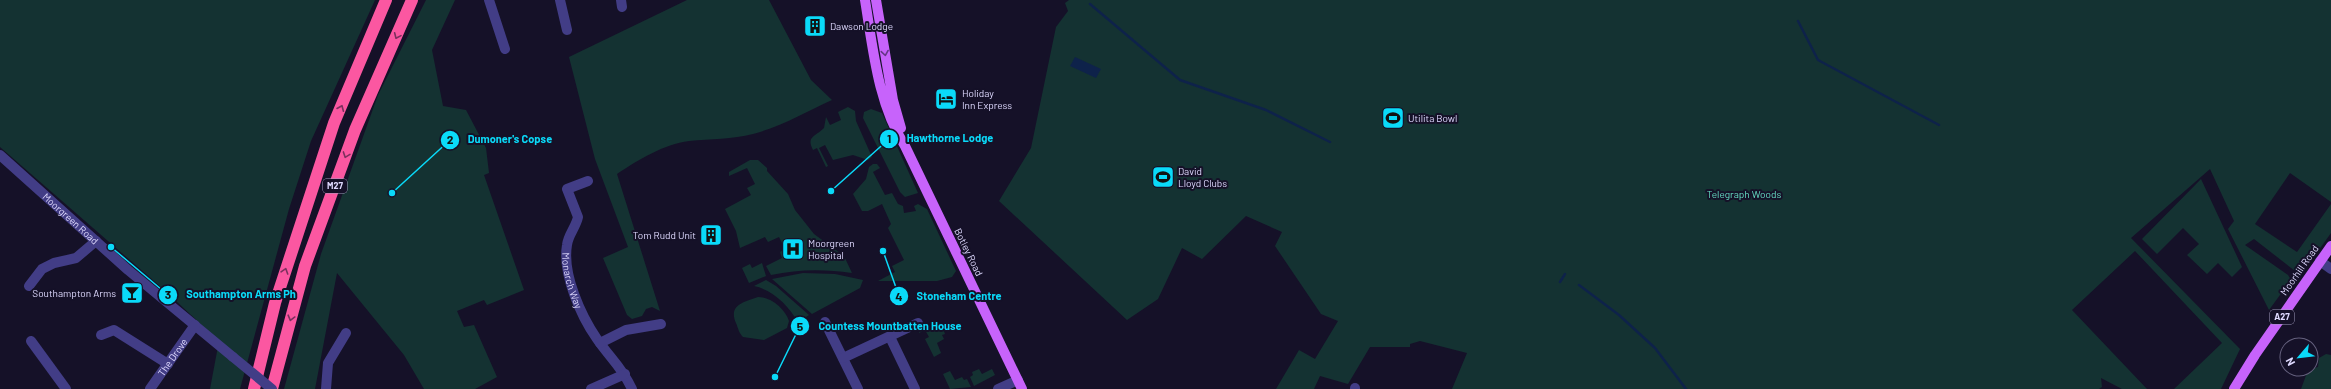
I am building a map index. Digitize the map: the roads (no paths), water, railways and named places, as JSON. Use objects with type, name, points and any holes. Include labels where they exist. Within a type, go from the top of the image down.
[{"type":"highway","name":"M27","points":[[254,389],[275,304],[334,123],[386,0]]},
{"type":"highway","name":"M27","points":[[272,389],[305,266],[355,130],[412,0]]},
{"type":"main road","name":"Botley Road","points":[[865,0],[885,102],[896,132],[905,146],[1020,384]]},
{"type":"main road","name":"Botley Road","points":[[876,0],[893,100],[905,146]]},
{"type":"main road","name":"Moorhill Road","points":[[2234,389],[2254,355],[2331,246]]},
{"type":"street","points":[[489,0],[505,49]]},
{"type":"street","points":[[560,0],[567,30]]},
{"type":"street","name":"Moorgreen Road","points":[[0,155],[96,241],[272,389]]},
{"type":"street","name":"Monarch Way","points":[[588,181],[567,189],[578,217],[567,245],[567,271],[576,296],[600,343],[625,374],[632,389]]},
{"type":"street","points":[[29,286],[42,269],[54,263],[76,258],[96,241]]},
{"type":"street","points":[[2320,261],[2331,269]]},
{"type":"street","points":[[825,322],[858,389]]},
{"type":"street","points":[[843,358],[918,323]]},
{"type":"street","points":[[600,343],[626,330],[661,324]]},
{"type":"street","name":"The Drove","points":[[150,389],[195,325]]},
{"type":"street","points":[[101,335],[114,330],[168,364]]},
{"type":"street","points":[[326,389],[328,363],[346,333]]},
{"type":"street","points":[[890,337],[915,389]]},
{"type":"street","points":[[31,341],[66,389]]},
{"type":"street","points":[[591,389],[625,374]]},
{"type":"street","points":[[998,389],[1020,384]]},
{"type":"water","points":[[1075,57],[1101,69],[1096,78],[1070,66]]},
{"type":"waterway","points":[[1090,4],[1180,80],[1266,110],[1330,142]]},
{"type":"waterway","points":[[1798,21],[1818,60],[1939,125]]},
{"type":"waterway","points":[[1560,282],[1565,274]]},
{"type":"waterway","points":[[1579,285],[1619,315],[1655,348],[1686,389]]},
{"type":"place","name":"Dawson Lodge","points":[[815,26]]},
{"type":"place","name":"Holiday Inn Express","points":[[946,99]]},
{"type":"place","name":"Utilita Bowl","points":[[1393,118]]},
{"type":"place","name":"David Lloyd Clubs","points":[[1163,177]]},
{"type":"place","name":"Hawthorne Lodge","points":[[831,191]]},
{"type":"place","name":"Dumoner's Copse","points":[[392,193]]},
{"type":"place","name":"Tom Rudd Unit","points":[[711,235]]},
{"type":"place","name":"Southampton Arms Ph","points":[[111,247]]},
{"type":"place","name":"Moorgreen Hospital","points":[[793,249]]},
{"type":"place","name":"Stoneham Centre","points":[[883,251]]},
{"type":"place","name":"Southampton Arms","points":[[132,293]]},
{"type":"place","name":"Countess Mountbatten House","points":[[775,377]]},
{"type":"park label","name":"Telegraph Woods","points":[[1744,194]]}]
